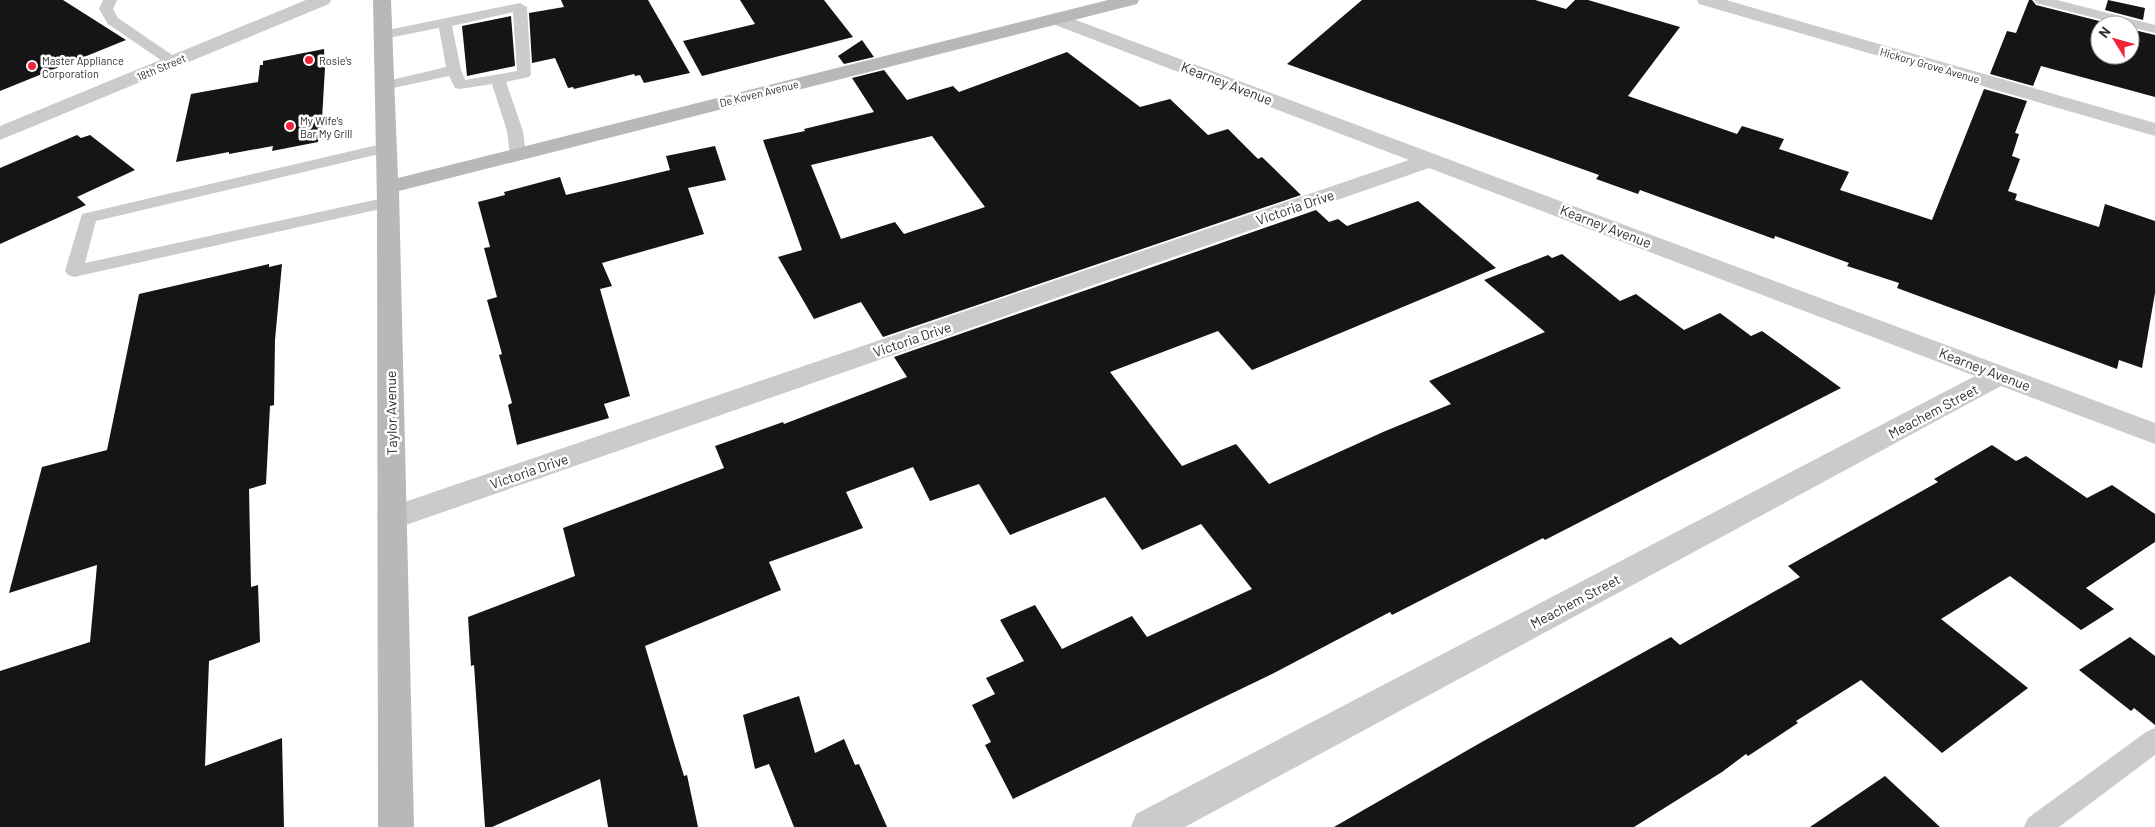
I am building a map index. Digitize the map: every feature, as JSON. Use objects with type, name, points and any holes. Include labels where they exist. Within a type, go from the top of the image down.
[{"type":"street","name":"18th Street","points":[[0,134],[322,0]]},
{"type":"street","name":"Taylor Avenue","points":[[382,0],[388,194],[396,827]]},
{"type":"street","name":"De Koven Avenue","points":[[388,194],[518,154],[1130,0]]},
{"type":"street","name":"Hickory Grove Avenue","points":[[1706,0],[2155,130]]},
{"type":"street","name":"Kearney Avenue","points":[[1057,18],[2155,434]]},
{"type":"street","name":"Victoria Drive","points":[[392,518],[1432,160]]},
{"type":"street","name":"Meachem Street","points":[[1149,827],[2000,375]]},
{"type":"lane","points":[[110,0],[106,9],[113,21],[174,62]]},
{"type":"lane","points":[[2041,0],[2155,29]]},
{"type":"lane","points":[[383,35],[520,7],[524,74],[460,85],[454,70],[445,23]]},
{"type":"lane","points":[[384,86],[454,70]]},
{"type":"lane","points":[[498,79],[514,130],[518,154]]},
{"type":"lane","points":[[386,148],[88,218],[74,272],[388,194]]},
{"type":"lane","points":[[2037,827],[2155,740]]},
{"type":"building","name":"Master Appliance Corporation","points":[[0,0],[63,0],[126,40],[0,91]]},
{"type":"building","points":[[561,0],[648,0],[690,73],[644,83],[640,75],[635,76],[634,74],[574,89],[573,87],[568,88],[555,58],[532,63],[529,13],[564,7]]},
{"type":"building","points":[[740,0],[824,0],[853,37],[702,76],[683,41],[755,24]]},
{"type":"building","points":[[1362,0],[1535,0],[1566,9],[1575,0],[1588,0],[1680,27],[1628,96],[1737,134],[1742,126],[1784,139],[1779,149],[1849,172],[1840,190],[1932,220],[1984,89],[2027,101],[2015,133],[2019,134],[2012,156],[2020,159],[2008,191],[2017,194],[2015,200],[2099,227],[2105,204],[2155,221],[2155,293],[2142,368],[2119,360],[2117,369],[1897,288],[1899,283],[1847,266],[1849,263],[1775,236],[1774,239],[1640,190],[1638,194],[1596,179],[1599,175],[1287,64]]},
{"type":"building","points":[[2029,0],[2032,0],[2036,5],[2090,19],[2090,65],[2140,65],[2140,31],[2155,35],[2155,97],[2041,66],[2033,86],[1990,74],[2007,31],[2016,33]]},
{"type":"building","points":[[2108,0],[2145,8],[2143,20],[2140,19],[2140,15],[2124,15],[2105,10]]},
{"type":"building","points":[[511,16],[515,66],[467,76],[462,26]]},
{"type":"building","points":[[862,40],[874,57],[844,64],[838,56]]},
{"type":"building","points":[[324,49],[325,68],[321,136],[318,142],[272,151],[273,146],[229,154],[229,152],[176,162],[191,94],[258,82],[260,65],[263,65],[263,61]]},
{"type":"building","points":[[1067,52],[1140,107],[1170,99],[1208,135],[1228,129],[1258,159],[1262,157],[1301,195],[883,337],[861,302],[814,319],[778,257],[802,250],[763,140],[805,131],[804,129],[874,112],[852,78],[884,70],[907,100],[953,86],[959,92]],"holes":[[[932,136],[985,207],[904,234],[895,222],[841,239],[811,165]]]},
{"type":"building","points":[[77,135],[81,138],[90,135],[135,170],[77,197],[86,205],[0,244],[0,168]]},
{"type":"building","points":[[715,146],[726,180],[688,188],[704,234],[602,263],[612,286],[600,289],[630,396],[604,404],[609,418],[517,445],[508,405],[512,403],[499,355],[502,354],[487,300],[497,297],[484,248],[490,247],[478,202],[505,195],[504,192],[560,177],[566,195],[670,170],[666,156]]},
{"type":"building","points":[[1418,201],[1496,268],[1252,370],[1218,331],[1110,372],[1182,466],[1236,444],[1269,484],[1383,432],[1451,404],[1429,381],[1545,332],[1484,280],[1548,255],[1552,258],[1562,254],[1620,301],[1636,294],[1684,330],[1720,313],[1751,336],[1762,331],[1841,388],[1545,540],[1543,538],[1392,615],[1390,612],[1274,673],[1013,799],[985,745],[991,742],[972,705],[995,694],[986,678],[1024,661],[1000,620],[1035,605],[1062,649],[1132,616],[1147,637],[1252,589],[1201,524],[1142,550],[1105,497],[1010,535],[979,484],[930,501],[913,467],[846,492],[863,528],[769,562],[781,590],[645,646],[684,776],[687,775],[698,827],[608,827],[600,779],[492,827],[485,827],[474,665],[471,666],[468,617],[575,576],[563,528],[724,468],[715,446],[783,422],[784,424],[907,377],[894,357],[1316,210],[1329,222],[1338,219],[1347,226]]},
{"type":"building","points":[[269,264],[269,267],[282,264],[275,340],[274,405],[270,406],[266,484],[249,489],[251,587],[258,585],[260,642],[209,661],[205,766],[282,738],[284,827],[0,827],[0,671],[90,642],[97,565],[9,593],[42,467],[107,450],[139,294]]},
{"type":"building","points":[[1992,445],[2016,461],[2026,456],[2087,498],[2112,485],[2155,514],[2155,542],[2086,588],[2114,609],[2081,630],[2010,576],[1941,619],[2028,688],[1942,753],[1861,680],[1796,721],[1798,723],[1748,756],[1746,754],[1722,772],[1634,827],[1334,827],[1671,637],[1680,645],[1800,577],[1788,566],[1938,482],[1934,479]]},
{"type":"building","points":[[2130,637],[2155,656],[2155,725],[2134,708],[2131,711],[2079,670]]},
{"type":"building","points":[[799,696],[815,753],[844,739],[855,765],[859,764],[887,827],[794,827],[769,764],[755,769],[743,715]]},
{"type":"building","points":[[1885,776],[1940,827],[1810,827]]},
{"type":"place","name":"Rosie's","points":[[309,60]]},
{"type":"place","name":"Master Appliance Corporation","points":[[32,66]]},
{"type":"place","name":"My Wife's Bar My Grill","points":[[290,126]]}]
